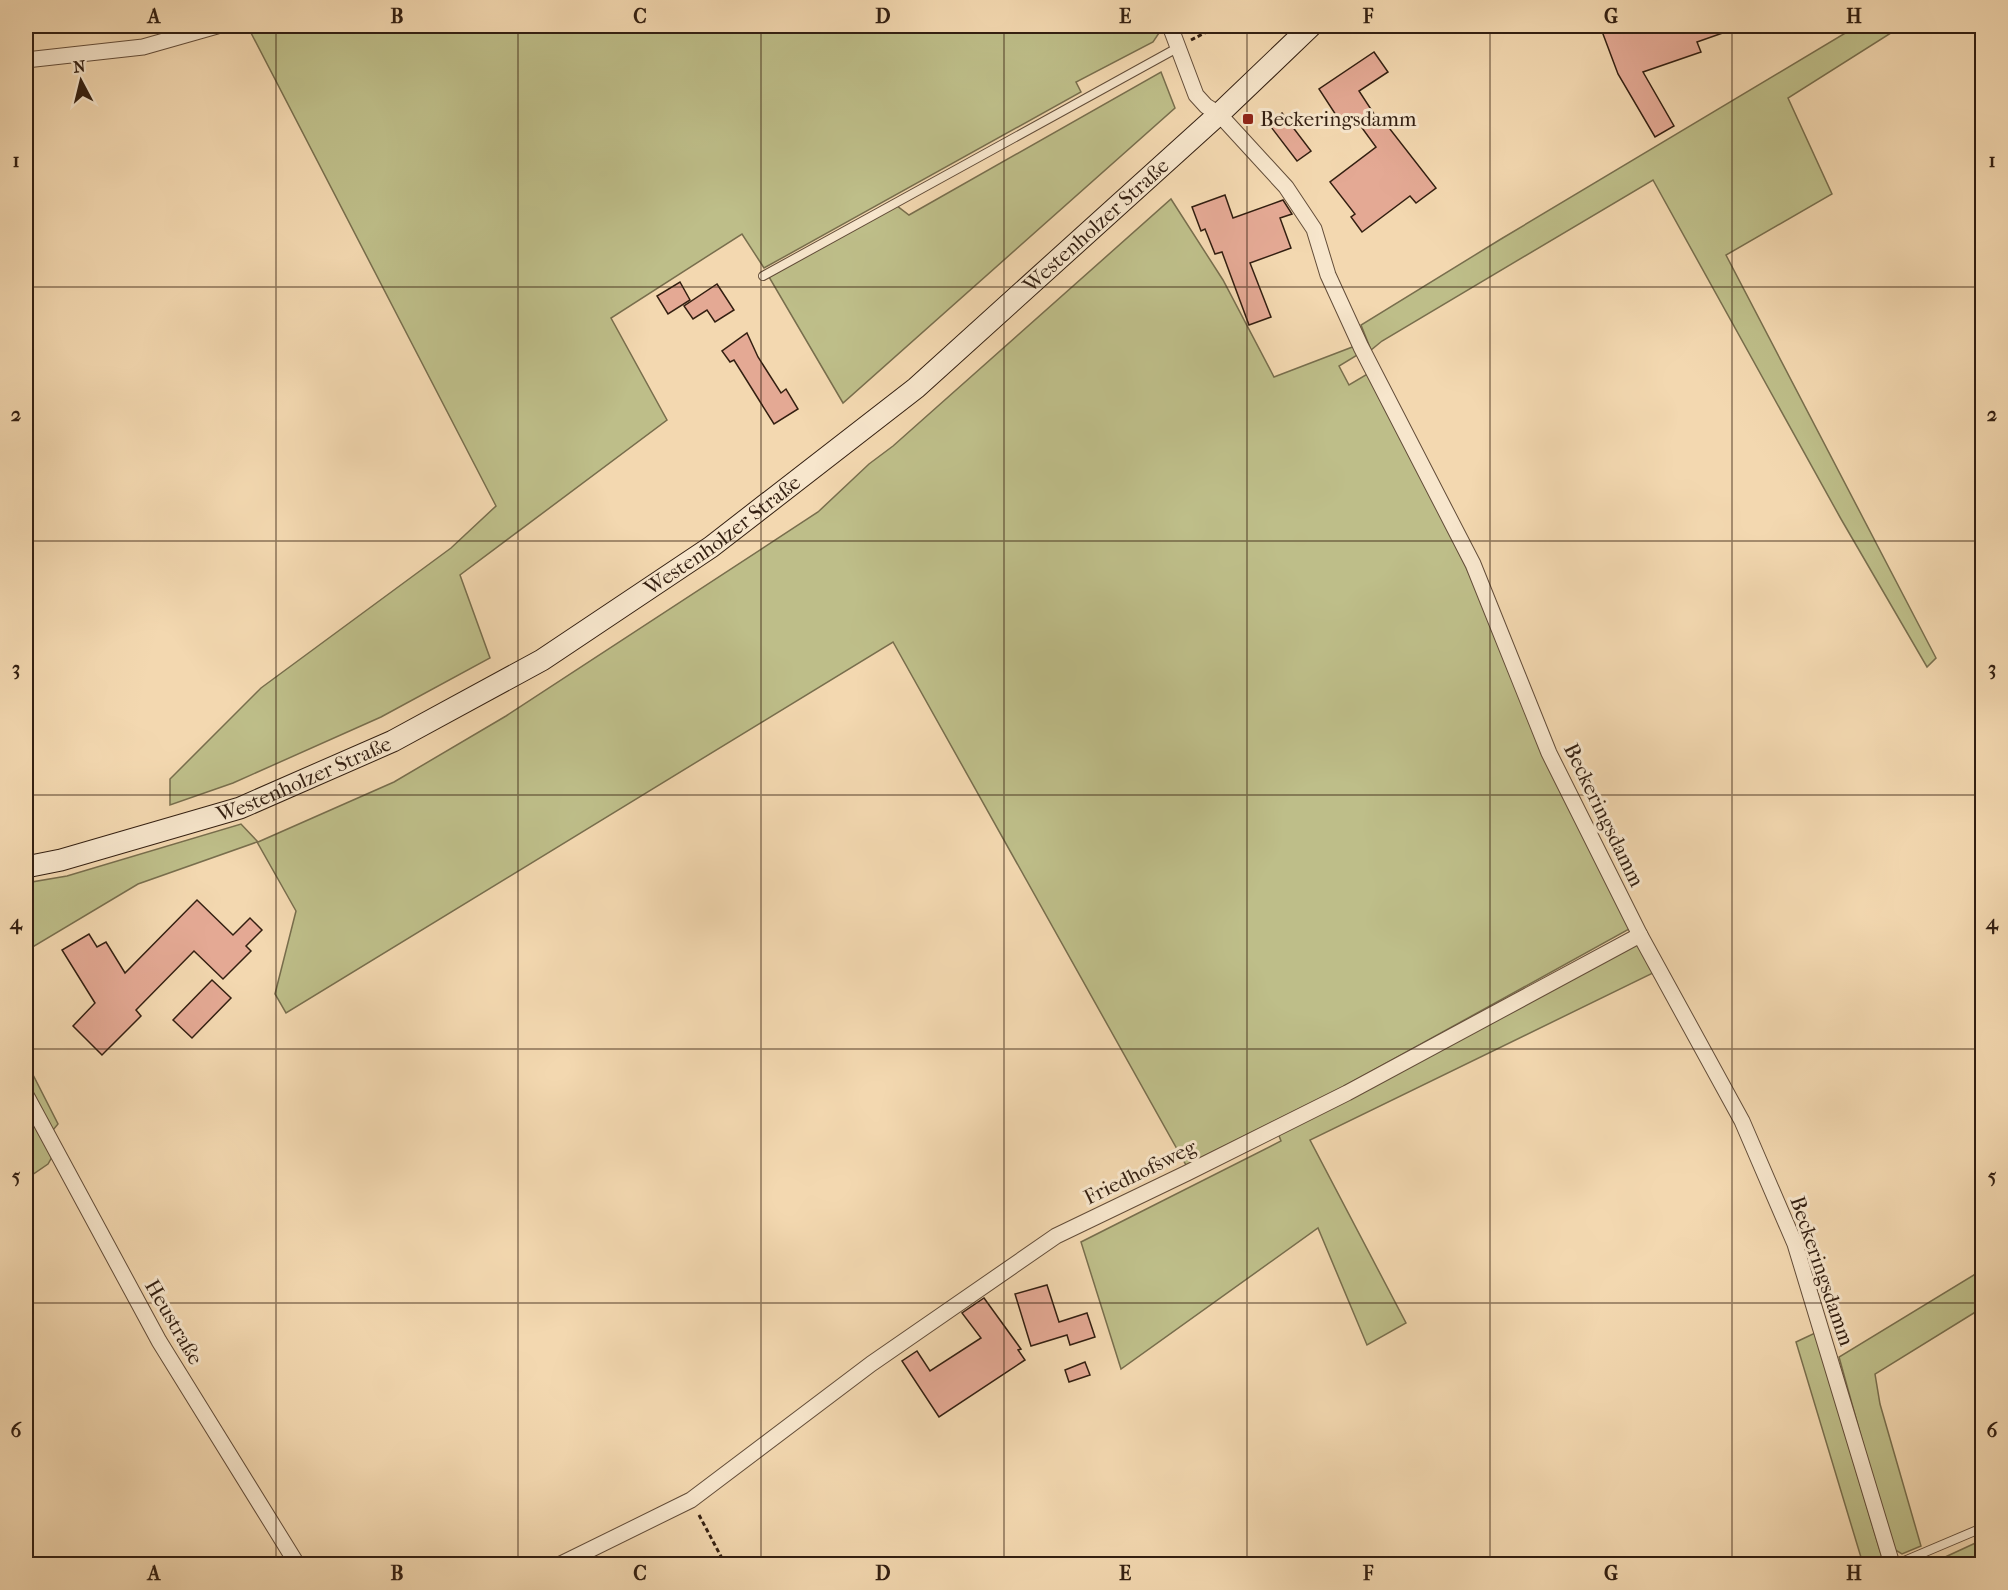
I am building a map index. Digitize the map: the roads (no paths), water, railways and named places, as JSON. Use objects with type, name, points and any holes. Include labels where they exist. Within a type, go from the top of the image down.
[{"type":"main road","name":"Westenholzer Straße","points":[[26,867],[61,860],[240,808],[393,741],[542,660],[711,547],[916,387],[1219,114],[1311,26]]},
{"type":"street","points":[[26,60],[143,47],[217,26]]},
{"type":"street","name":"Beckeringsdamm","points":[[1170,26],[1196,94],[1206,106],[1219,114],[1286,187],[1314,229],[1328,275],[1361,347],[1473,564],[1549,753],[1640,935],[1742,1121],[1795,1244],[1892,1564]]},
{"type":"street","name":"Friedhofsweg","points":[[561,1564],[691,1500],[871,1364],[1056,1236],[1347,1093],[1640,935]]},
{"type":"street","name":"Heustraße","points":[[26,1095],[159,1341],[297,1564]]},
{"type":"lane","points":[[763,276],[1179,47]]},
{"type":"lane","points":[[1897,1564],[1983,1528]]},
{"type":"place","name":"Beckeringsdamm","points":[[1248,119]]}]
